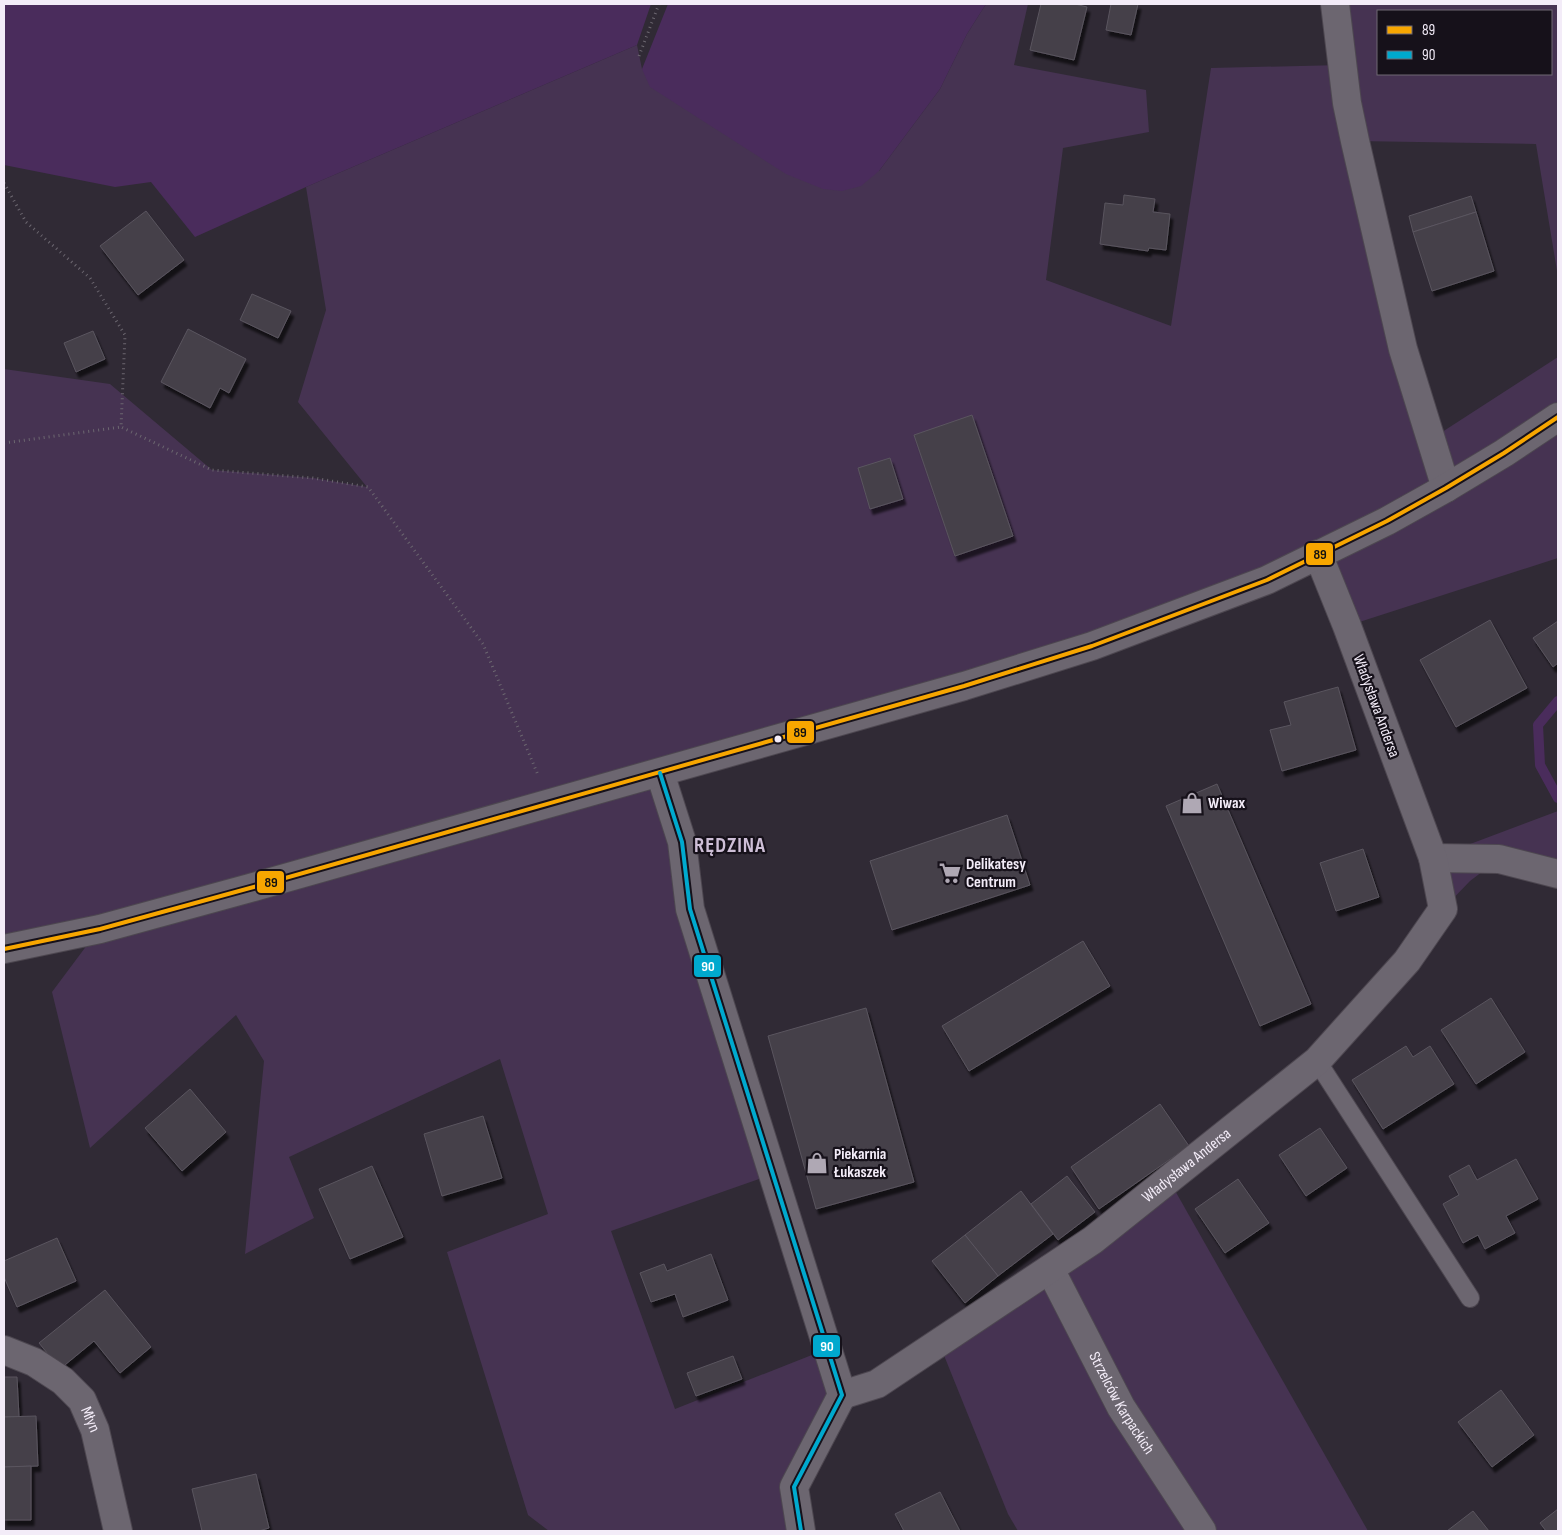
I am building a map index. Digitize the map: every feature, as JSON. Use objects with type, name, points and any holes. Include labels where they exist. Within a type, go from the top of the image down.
[{"type":"street","points":[[1335,4],[1347,103],[1359,160],[1403,349],[1446,488]]},
{"type":"street","points":[[4,949],[100,929],[550,804],[964,686],[1092,646],[1267,580],[1446,488],[1558,417]]},
{"type":"street","name":"Władysława Andersa","points":[[842,1395],[877,1384],[1093,1240],[1317,1061],[1407,961],[1444,909],[1433,858],[1347,626],[1318,554]]},
{"type":"street","points":[[660,773],[682,842],[690,909],[842,1395],[794,1487],[802,1531]]},
{"type":"street","points":[[1433,858],[1499,859],[1558,874]]},
{"type":"street","name":"Strzelców Karpackich","points":[[1050,1270],[1121,1407],[1202,1531]]},
{"type":"street","name":"Młyn","points":[[4,1350],[34,1362],[63,1381],[82,1400],[95,1430],[118,1531]]},
{"type":"lane","points":[[1317,1061],[1470,1298]]},
{"type":"path","points":[[639,56],[659,4]]},
{"type":"path","points":[[4,184],[26,222],[90,278],[125,335],[121,427]]},
{"type":"path","points":[[4,444],[121,427],[212,470],[313,478],[368,487],[483,644],[550,804]]},
{"type":"shaded area","points":[[4,4],[651,4],[637,45],[306,187],[195,237],[151,182],[115,187],[4,165]]},
{"type":"shaded area","points":[[668,4],[986,4],[967,34],[940,89],[879,171],[861,186],[842,191],[823,189],[786,174],[650,87],[642,69]]},
{"type":"shaded area","points":[[986,4],[1028,4],[1014,65],[1146,90],[1149,132],[1063,148],[1046,280],[1171,326],[1211,68],[1342,65],[1335,4],[1558,4],[1558,277],[1536,144],[1356,141],[1439,434],[1558,357],[1558,558],[1347,626],[1319,555],[1267,580],[660,773],[773,1174],[611,1231],[675,1409],[827,1349],[842,1395],[794,1487],[801,1531],[549,1531],[528,1515],[447,1252],[548,1214],[500,1059],[289,1157],[314,1218],[245,1254],[264,1061],[236,1015],[90,1148],[52,992],[99,929],[4,949],[4,369],[110,384],[212,470],[313,478],[367,487],[298,402],[326,310],[306,187],[637,45],[642,69],[879,171],[940,89],[967,34]]},
{"type":"shaded area","points":[[1558,811],[1558,874],[1499,859],[1470,881],[1443,909],[1433,858]]},
{"type":"shaded area","points":[[1169,1180],[1368,1531],[1018,1531],[1008,1514],[939,1343]]},
{"type":"building","points":[[1041,4],[1075,4],[1087,7],[1074,60],[1030,50]]},
{"type":"building","points":[[1111,4],[1138,4],[1131,35],[1106,30]]},
{"type":"building","points":[[1124,195],[1155,199],[1153,212],[1170,214],[1166,250],[1149,248],[1148,251],[1100,244],[1105,203],[1123,205]]},
{"type":"building","points":[[1471,196],[1476,212],[1413,232],[1409,216]]},
{"type":"building","points":[[146,211],[184,260],[138,295],[100,246]]},
{"type":"building","points":[[1476,212],[1494,271],[1432,291],[1413,232]]},
{"type":"building","points":[[252,294],[291,311],[278,338],[240,320]]},
{"type":"building","points":[[188,329],[246,359],[229,393],[220,388],[210,408],[161,382]]},
{"type":"building","points":[[93,331],[105,359],[76,372],[64,343]]},
{"type":"building","points":[[972,415],[1013,536],[955,556],[914,435]]},
{"type":"building","points":[[890,458],[903,499],[870,509],[858,468]]},
{"type":"building","points":[[1490,620],[1527,688],[1456,727],[1420,660]]},
{"type":"building","points":[[1558,621],[1558,663],[1553,667],[1533,638]]},
{"type":"building","points":[[1338,687],[1356,750],[1282,771],[1270,730],[1291,725],[1284,702]]},
{"type":"building","points":[[1217,784],[1311,1004],[1260,1026],[1166,806]]},
{"type":"building","name":"Delikatesy Centrum","points":[[1007,815],[1030,885],[892,930],[870,861]]},
{"type":"building","points":[[1363,849],[1379,897],[1336,911],[1320,863]]},
{"type":"building","points":[[1083,941],[1110,986],[969,1071],[942,1026]]},
{"type":"building","points":[[1491,998],[1525,1052],[1476,1084],[1441,1030]]},
{"type":"building","points":[[866,1008],[914,1182],[816,1209],[768,1036]]},
{"type":"building","points":[[1406,1046],[1413,1057],[1430,1046],[1454,1084],[1383,1129],[1352,1080]]},
{"type":"building","points":[[190,1089],[226,1132],[182,1171],[145,1128]]},
{"type":"building","points":[[1160,1104],[1189,1146],[1099,1209],[1071,1167]]},
{"type":"building","points":[[483,1116],[502,1178],[442,1196],[424,1134]]},
{"type":"building","points":[[1320,1128],[1347,1168],[1306,1196],[1279,1155]]},
{"type":"building","points":[[1516,1159],[1538,1199],[1506,1216],[1515,1233],[1485,1249],[1478,1235],[1463,1243],[1443,1204],[1459,1195],[1449,1176],[1469,1165],[1477,1180]]},
{"type":"building","points":[[372,1166],[403,1237],[350,1259],[319,1189]]},
{"type":"building","points":[[1067,1176],[1095,1212],[1058,1240],[1031,1204]]},
{"type":"building","points":[[1238,1179],[1269,1223],[1225,1253],[1195,1209]]},
{"type":"building","points":[[1021,1191],[1053,1234],[998,1276],[965,1235]]},
{"type":"building","points":[[965,1235],[998,1276],[965,1303],[932,1261]]},
{"type":"building","points":[[57,1238],[76,1281],[17,1307],[4,1277],[4,1261]]},
{"type":"building","points":[[711,1254],[728,1300],[683,1317],[675,1294],[651,1302],[640,1273],[664,1264],[667,1271]]},
{"type":"building","points":[[105,1290],[151,1347],[120,1373],[94,1341],[60,1369],[39,1343]]},
{"type":"building","points":[[733,1356],[742,1379],[696,1396],[687,1373]]},
{"type":"building","points":[[4,1377],[17,1377],[19,1417],[4,1417]]},
{"type":"building","points":[[1501,1390],[1534,1435],[1492,1467],[1458,1422]]},
{"type":"building","points":[[36,1416],[38,1466],[4,1467],[4,1417]]},
{"type":"building","points":[[31,1466],[31,1520],[4,1520],[4,1467]]},
{"type":"building","points":[[256,1474],[269,1528],[259,1531],[202,1531],[192,1489]]},
{"type":"building","points":[[940,1492],[960,1531],[904,1531],[895,1514]]},
{"type":"building","points":[[1558,1509],[1558,1531],[1546,1531],[1540,1523]]},
{"type":"building","points":[[1473,1511],[1489,1531],[1447,1531]]},
{"type":"waterway","points":[[1558,701],[1538,725],[1540,765],[1558,798]]},
{"type":"transit line","name":"89","points":[[4,949],[100,929],[250,888],[964,686],[1092,646],[1267,580],[1387,521],[1446,488],[1558,417]]},
{"type":"transit line","name":"90","points":[[660,773],[682,842],[690,909],[842,1395],[794,1487],[801,1531]]},
{"type":"place","name":"Wiwax","points":[[1192,803]]},
{"type":"place","name":"Delikatesy Centrum","points":[[950,873]]},
{"type":"place","name":"Piekarnia Łukaszek","points":[[817,1163]]},
{"type":"district","name":"RĘDZINA","points":[[730,845]]}]
